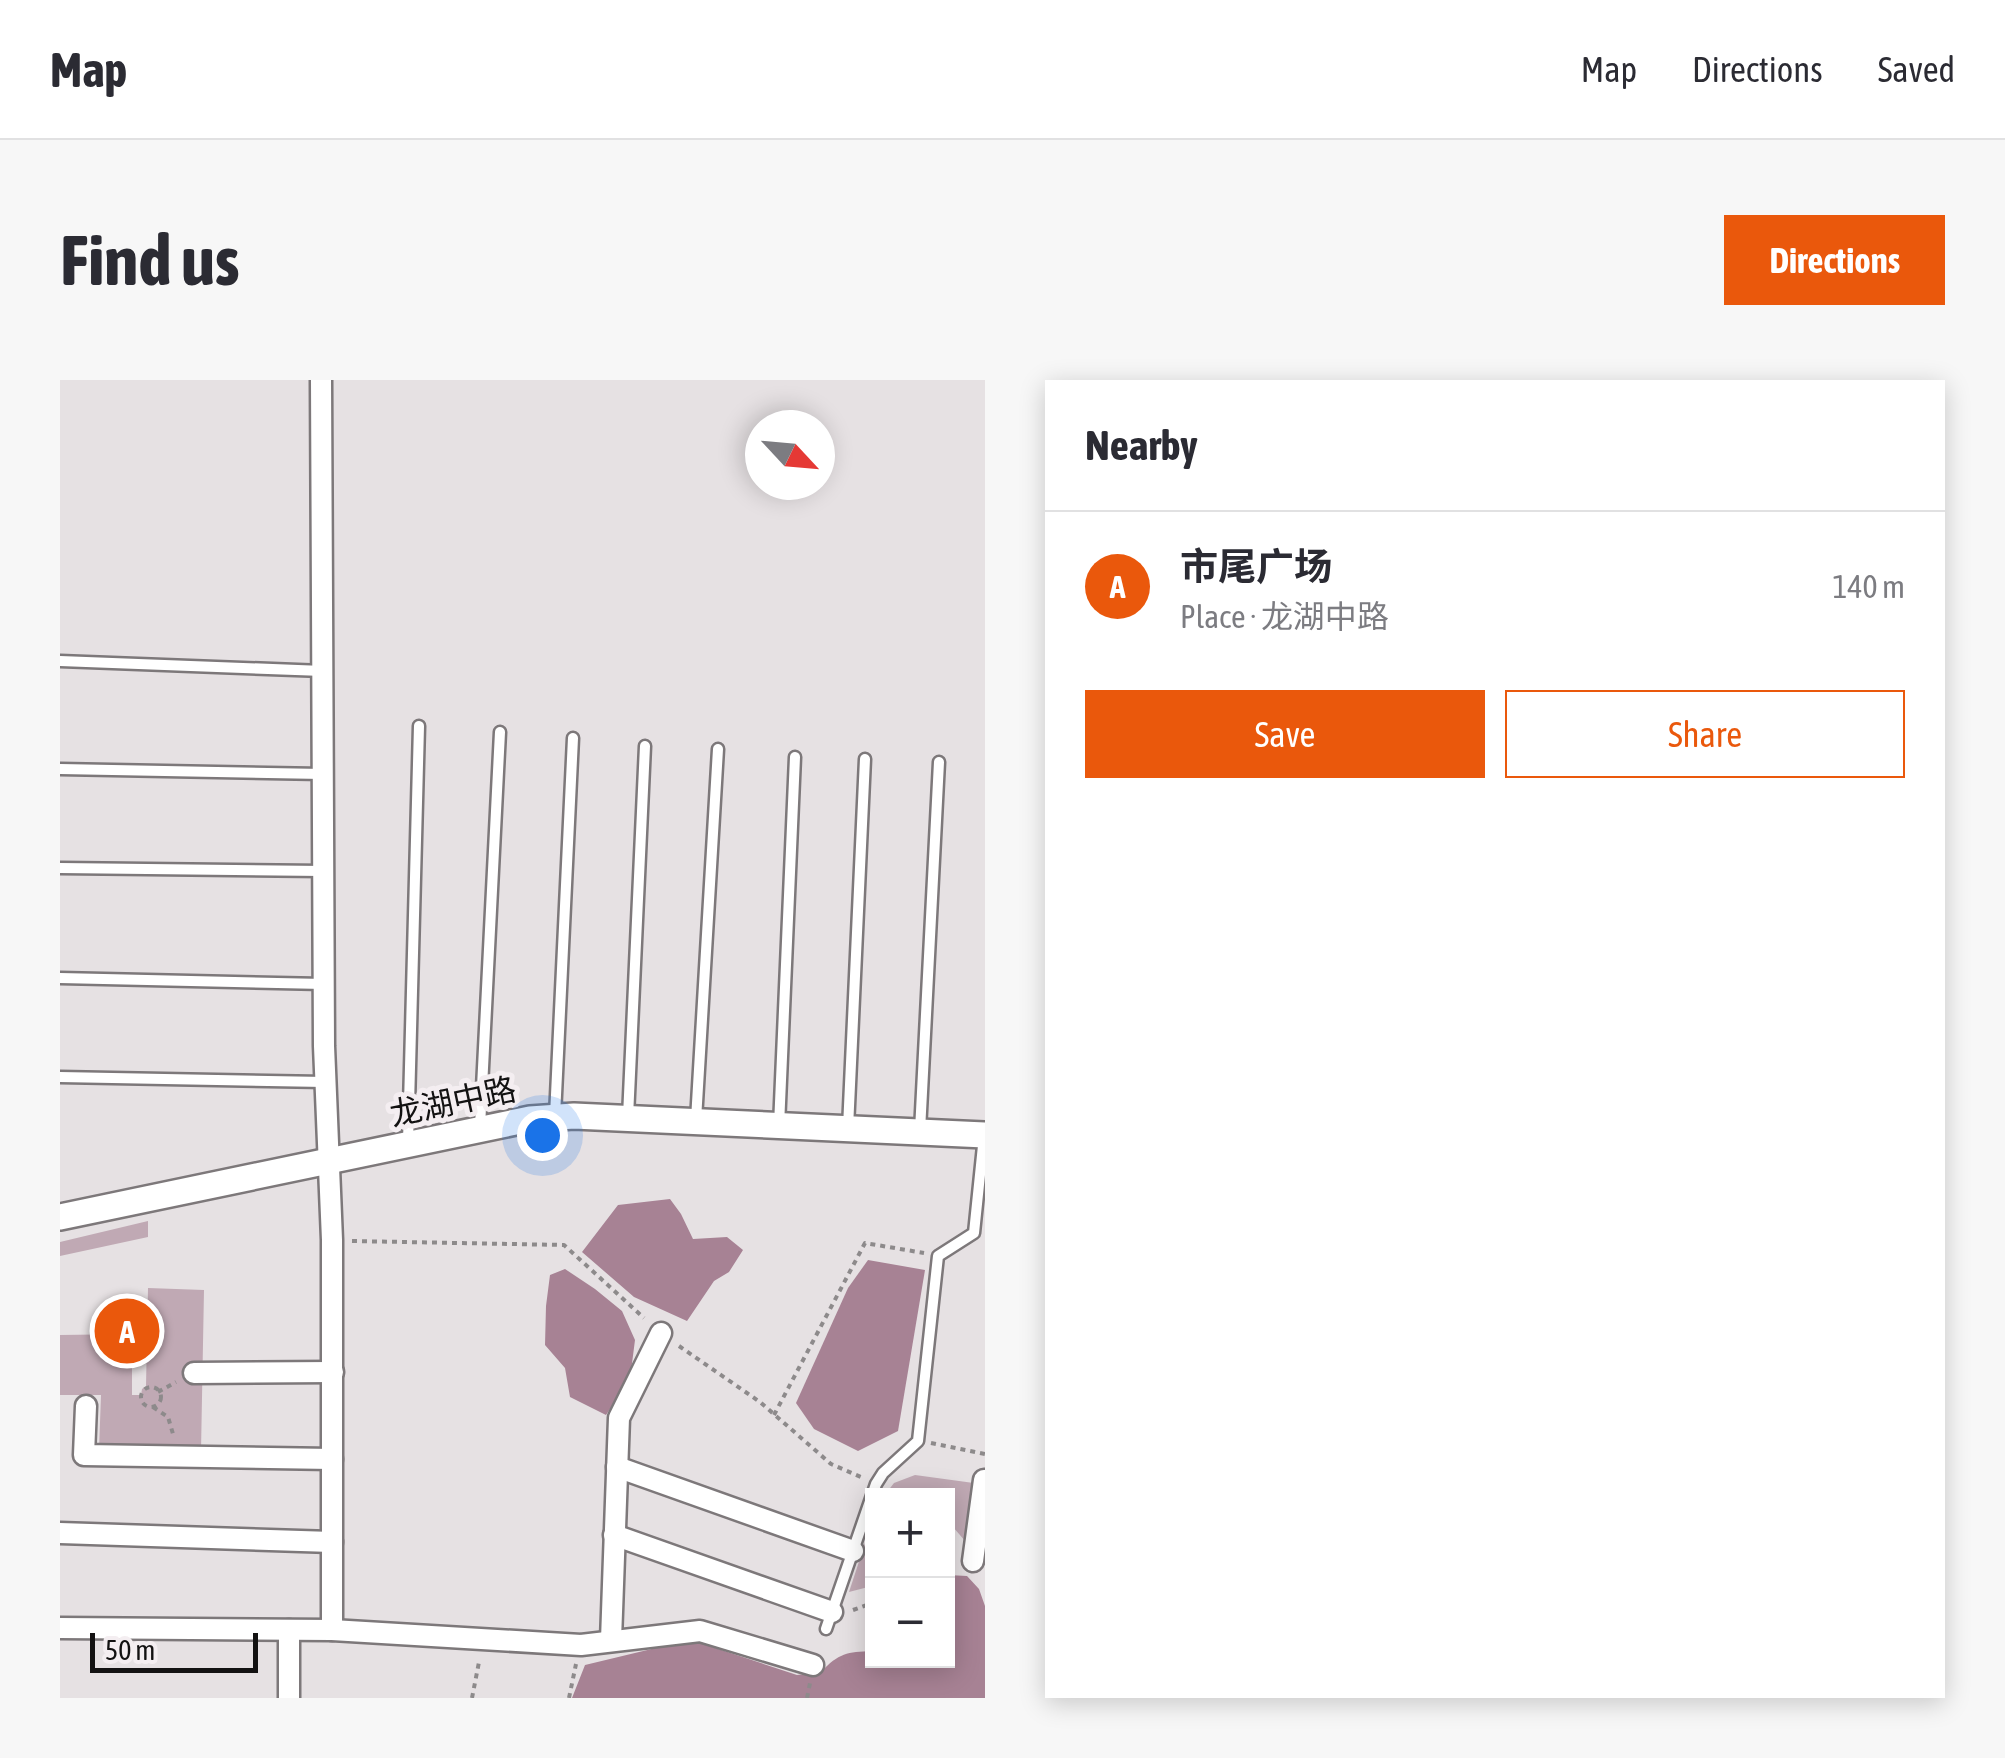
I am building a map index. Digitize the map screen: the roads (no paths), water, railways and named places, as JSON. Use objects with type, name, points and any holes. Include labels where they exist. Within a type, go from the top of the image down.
[{"type":"street","points":[[321,380],[325,1082],[332,1240],[332,1630]]},
{"type":"street","name":"龙湖中路","points":[[60,1217],[530,1119],[628,1118],[985,1136]]},
{"type":"street","points":[[611,1640],[618,1418],[660,1333]]},
{"type":"street","points":[[194,1373],[332,1372]]},
{"type":"street","points":[[86,1406],[84,1454],[332,1459]]},
{"type":"street","points":[[617,1467],[853,1551]]},
{"type":"street","points":[[973,1560],[984,1480]]},
{"type":"street","points":[[60,1533],[332,1542]]},
{"type":"street","points":[[614,1536],[829,1620]]},
{"type":"street","points":[[60,1628],[332,1630],[581,1645],[700,1631],[814,1664]]},
{"type":"street","points":[[289,1630],[289,1698]]},
{"type":"lane","points":[[60,660],[322,671]]},
{"type":"lane","points":[[408,1144],[420,726]]},
{"type":"lane","points":[[480,1128],[500,732]]},
{"type":"lane","points":[[555,1117],[572,738]]},
{"type":"lane","points":[[628,1118],[645,746]]},
{"type":"lane","points":[[696,1121],[718,749]]},
{"type":"lane","points":[[780,1127],[795,757]]},
{"type":"lane","points":[[848,1128],[865,760]]},
{"type":"lane","points":[[920,1132],[939,762]]},
{"type":"lane","points":[[60,770],[323,774]]},
{"type":"lane","points":[[60,868],[323,871]]},
{"type":"lane","points":[[60,978],[324,984]]},
{"type":"lane","points":[[60,1077],[325,1082]]},
{"type":"lane","points":[[829,1620],[876,1484],[918,1441],[938,1256],[974,1233],[985,1136]]},
{"type":"place","name":"市尾广场","points":[[127,1331]]}]
